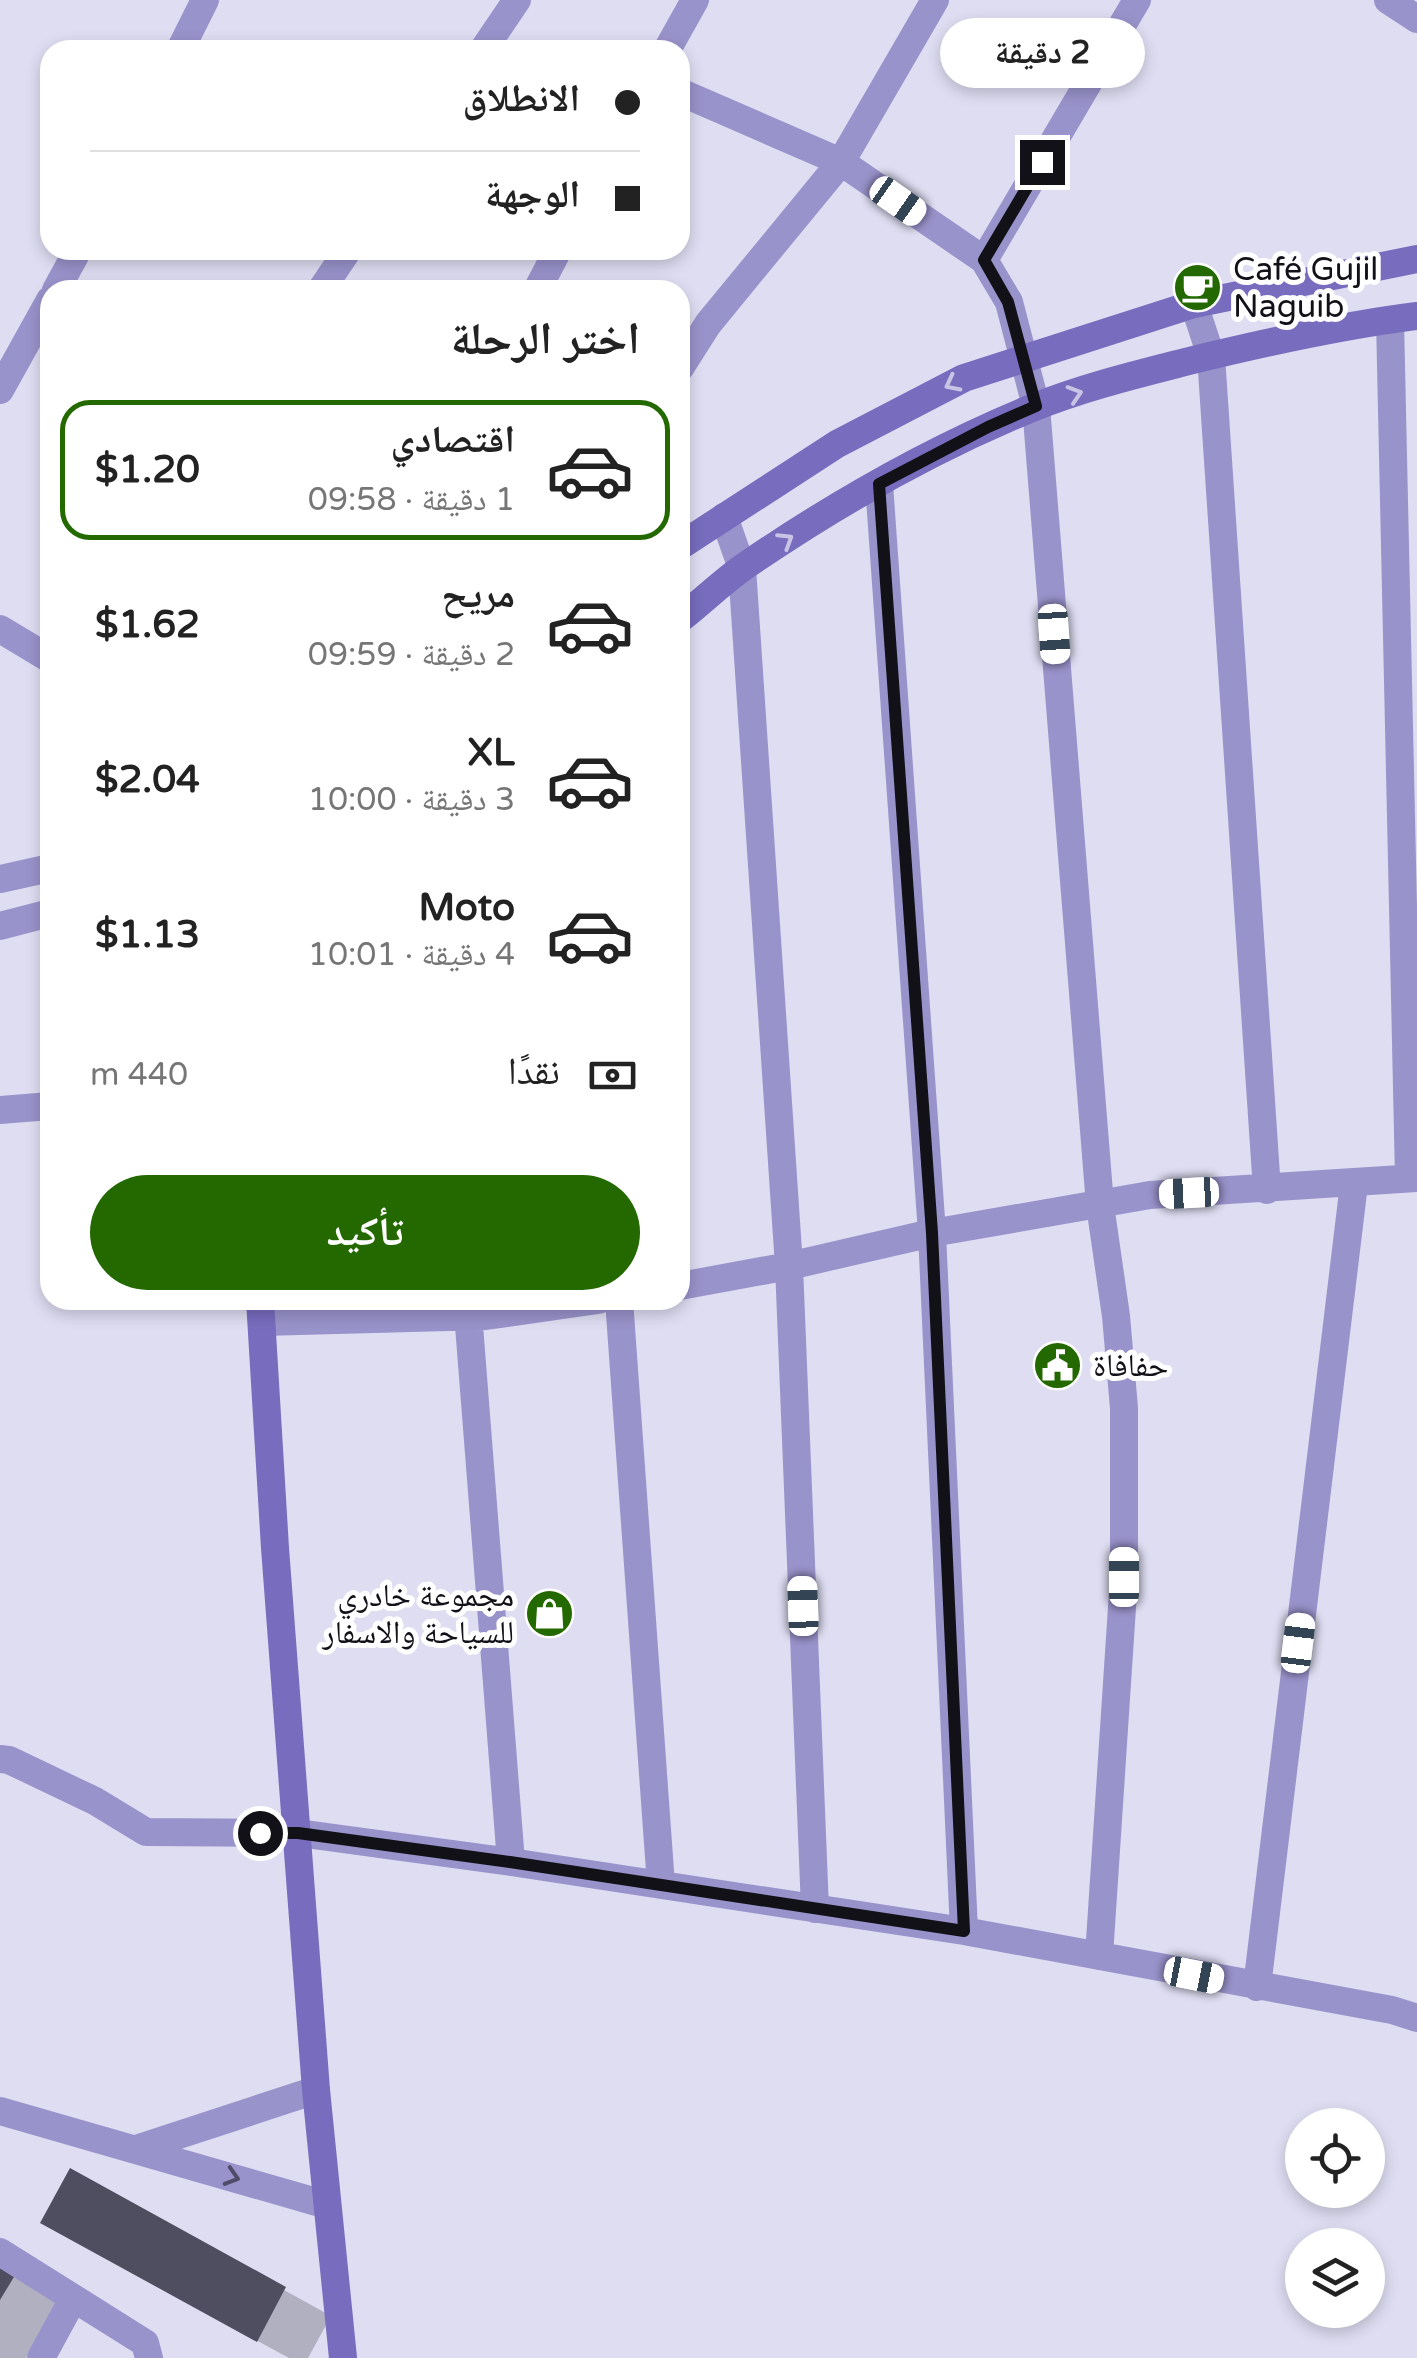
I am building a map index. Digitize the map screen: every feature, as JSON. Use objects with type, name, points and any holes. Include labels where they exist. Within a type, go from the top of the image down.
[{"type":"main road","points":[[690,539],[853,436],[964,378],[1194,304],[1417,258]]},
{"type":"main road","points":[[690,611],[742,568],[879,484],[1036,406],[1128,376],[1210,356],[1325,330],[1403,318]]},
{"type":"main road","points":[[261,1311],[274,1548],[316,2090],[342,2358]]},
{"type":"street","points":[[185,40],[205,0]]},
{"type":"street","points":[[490,40],[517,0]]},
{"type":"street","points":[[673,40],[695,0]]},
{"type":"street","points":[[690,352],[708,324],[841,162],[936,0]]},
{"type":"street","points":[[984,260],[1137,0]]},
{"type":"street","points":[[1388,0],[1417,19]]},
{"type":"street","points":[[690,96],[841,162],[984,260],[1008,302],[1036,406],[1100,1205],[1116,1316],[1124,1427],[1124,1577],[1099,1956]]},
{"type":"street","points":[[1194,304],[1210,356],[1267,1190]]},
{"type":"street","points":[[0,390],[40,318]]},
{"type":"street","points":[[690,1284],[932,1233],[1150,1195],[1413,1178],[1403,318]]},
{"type":"street","points":[[879,484],[932,1233],[964,1931]]},
{"type":"street","points":[[724,517],[742,568],[789,1266],[815,1909]]},
{"type":"street","points":[[0,629],[40,653]]},
{"type":"street","points":[[0,879],[40,870]]},
{"type":"street","points":[[0,926],[40,916]]},
{"type":"street","points":[[0,1110],[40,1107]]},
{"type":"street","points":[[1256,1987],[1354,1184]]},
{"type":"street","points":[[261,1311],[364,1310]]},
{"type":"street","points":[[468,1310],[510,1862]]},
{"type":"street","points":[[619,1310],[660,1885]]},
{"type":"street","points":[[0,1759],[95,1801],[146,1832],[298,1833],[510,1862],[964,1931],[1256,1987],[1409,2010]]},
{"type":"street","points":[[139,2148],[316,2090]]},
{"type":"street","points":[[0,2111],[326,2205]]},
{"type":"street","points":[[0,2252],[145,2343],[149,2358]]},
{"type":"street","points":[[41,2358],[73,2299]]},
{"type":"building","points":[[70,2168],[286,2287],[257,2342],[40,2223]]},
{"type":"building","points":[[0,2254],[20,2267],[0,2300]]},
{"type":"place","name":"Café Gujil Naguib","points":[[1198,287]]},
{"type":"place","name":"حفافاة","points":[[1058,1365]]},
{"type":"place","name":"مجموعة خادري للسياحة والاسفار","points":[[549,1613]]},
{"type":"route","points":[[260,1833],[298,1833],[510,1862],[964,1931],[932,1233],[879,484],[1036,406],[1008,302],[984,260],[1042,162]]}]
